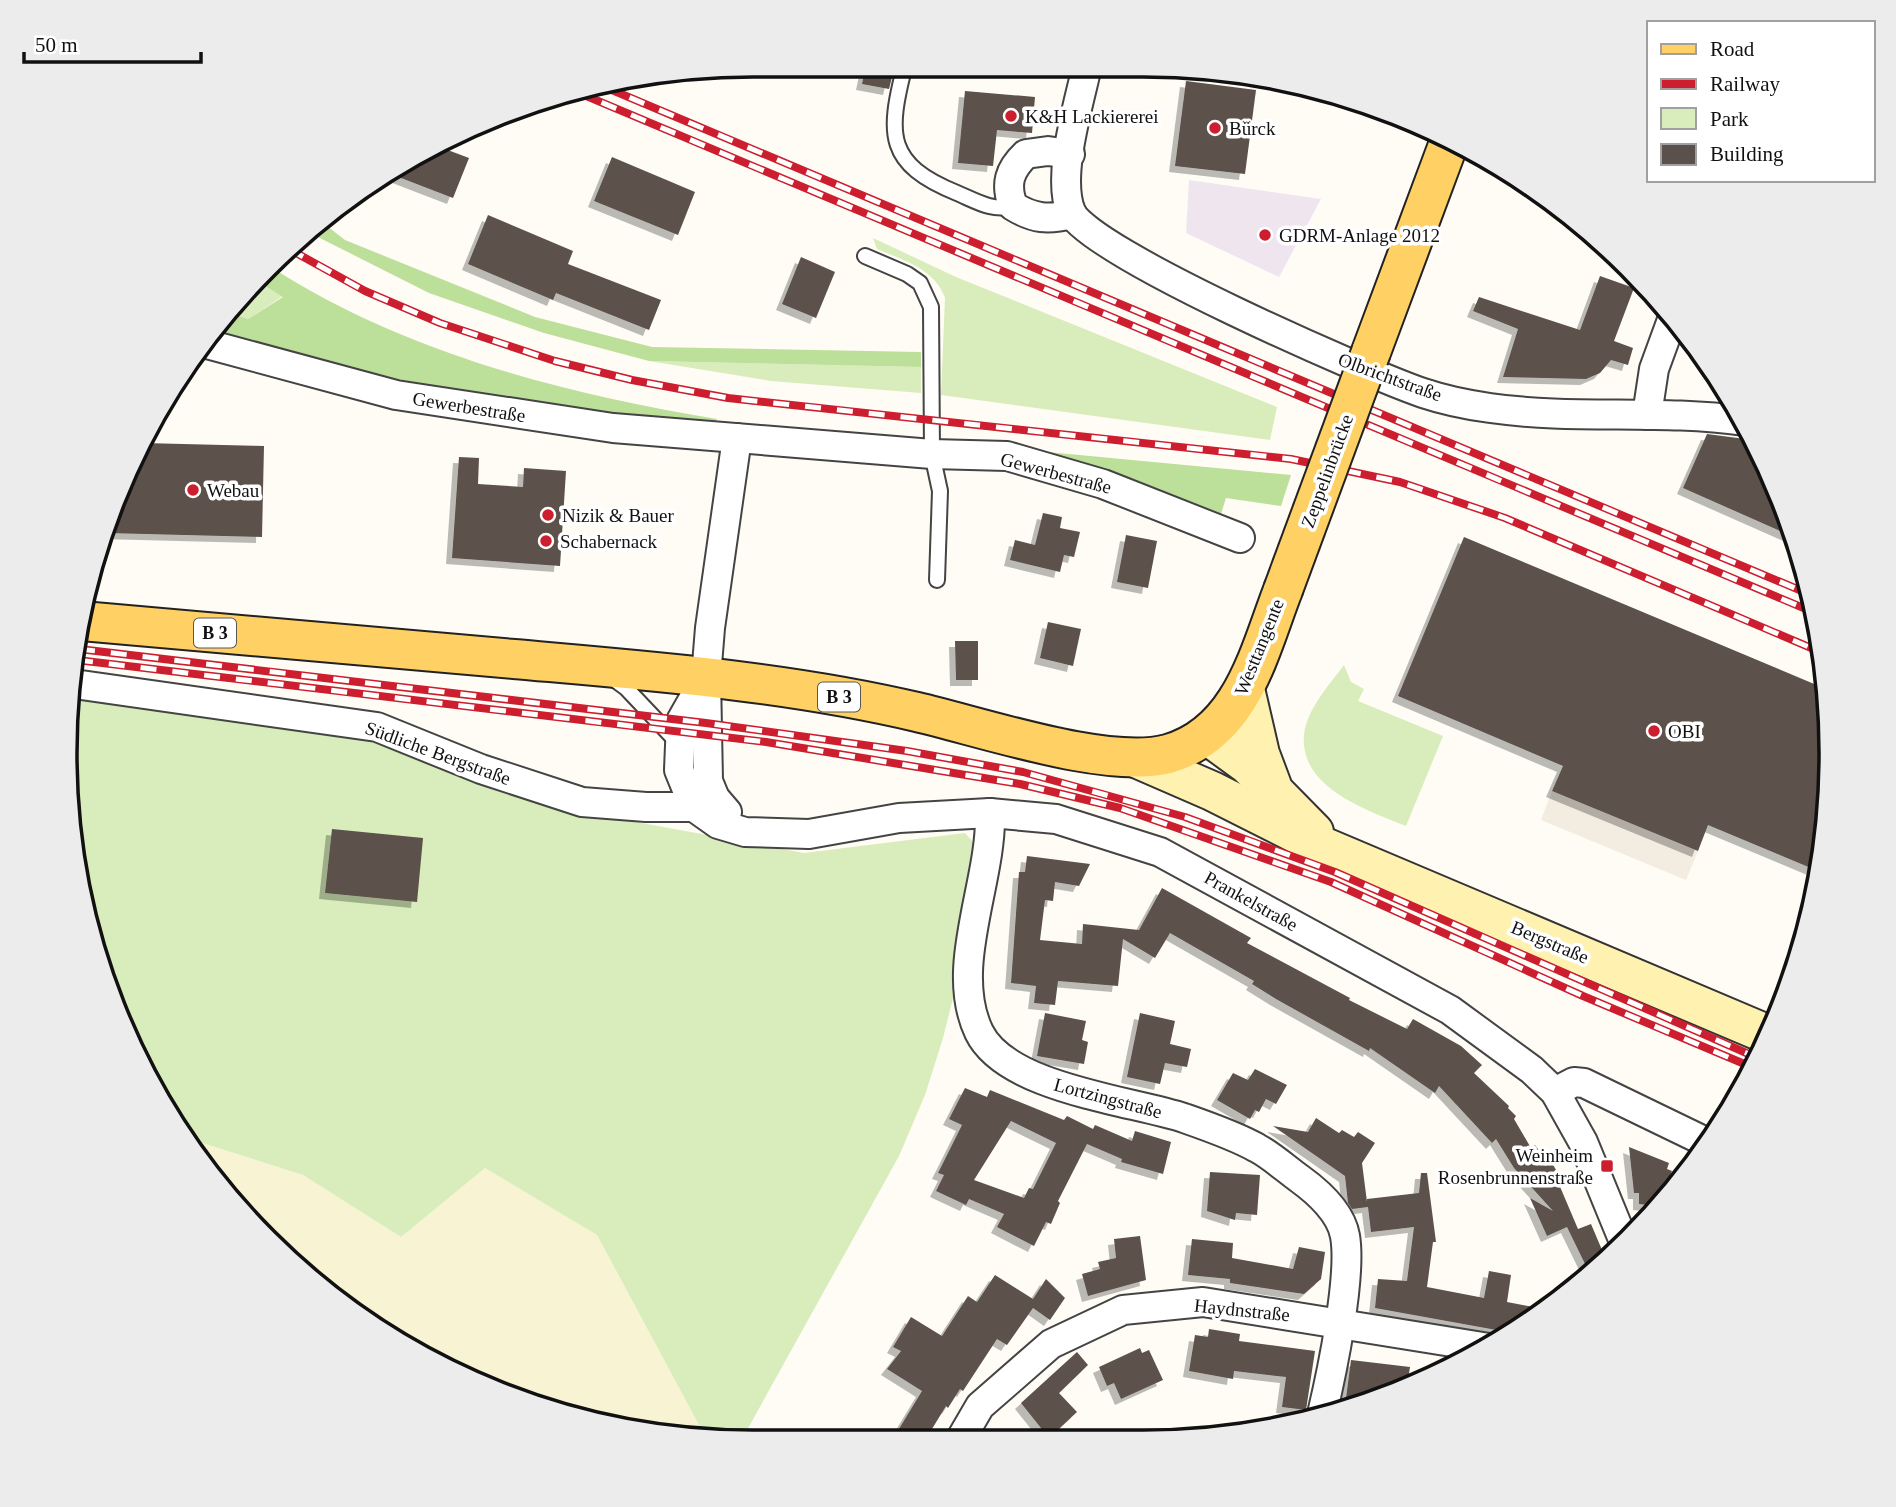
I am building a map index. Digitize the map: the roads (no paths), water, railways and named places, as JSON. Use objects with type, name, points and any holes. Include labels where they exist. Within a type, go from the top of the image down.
[{"type":"main road","name":"Zeppelinbrücke","points":[[1283,590],[1446,149]]},
{"type":"main road","name":"Westtangente","points":[[1207,735],[1231,712],[1245,689],[1283,590]]},
{"type":"main road","name":"B 3","points":[[90,622],[706,677],[874,702],[1082,752],[1136,758],[1172,753],[1207,735]]},
{"type":"main road","points":[[1245,689],[1260,754],[1261,801]]},
{"type":"main road","points":[[1207,735],[1218,766],[1261,801]]},
{"type":"main road","name":"Bergstraße","points":[[1136,758],[1212,791],[1261,801],[1332,849],[1759,1031]]},
{"type":"street","points":[[1070,154],[1048,151],[1026,154],[1010,172],[1009,195],[1013,206],[1040,218],[1072,214],[1067,184],[1085,77]]},
{"type":"street","name":"Olbrichtstraße","points":[[1072,214],[1099,239],[1196,293],[1424,393],[1490,408],[1731,420]]},
{"type":"street","points":[[1647,415],[1654,369],[1669,329]]},
{"type":"street","name":"Gewerbestraße","points":[[214,346],[396,395],[613,428],[932,454],[1007,456],[1103,484],[1240,538]]},
{"type":"street","points":[[706,677],[710,628],[737,438]]},
{"type":"street","name":"Prankelstraße","points":[[706,677],[681,721],[679,771],[705,802],[745,832],[809,834],[899,818],[990,813],[1056,819],[1160,852],[1450,1010],[1496,1041],[1555,1092],[1583,1142],[1620,1233]]},
{"type":"street","name":"Prankelstraße","points":[[705,802],[708,781],[706,677]]},
{"type":"street","name":"Südliche Bergstraße","points":[[81,685],[377,727],[481,769],[582,802],[646,807],[705,802]]},
{"type":"street","name":"Lortzingstraße","points":[[990,813],[988,859],[974,928],[967,989],[980,1033],[1010,1067],[1049,1082],[1184,1118],[1257,1148],[1321,1194],[1345,1234],[1346,1274],[1324,1405]]},
{"type":"street","points":[[1555,1092],[1574,1082],[1584,1083],[1698,1138]]},
{"type":"street","name":"Haydnstraße","points":[[966,1430],[980,1406],[1051,1343],[1123,1310],[1203,1302],[1470,1345]]},
{"type":"lane","points":[[902,77],[897,98],[895,130],[898,150],[911,169],[925,180],[997,210],[1013,206]]},
{"type":"lane","points":[[865,256],[907,274],[927,293],[932,322],[932,454],[940,491],[937,580]]},
{"type":"lane","points":[[596,666],[626,688],[679,745]]},
{"type":"railway","points":[[615,91],[1799,590]]},
{"type":"railway","points":[[590,97],[1803,608]]},
{"type":"railway","points":[[298,254],[365,291],[440,323],[555,361],[632,380],[728,398],[1291,459],[1400,482],[1505,518],[1810,648]]},
{"type":"railway","points":[[85,650],[706,723],[907,751],[1023,772],[1185,817],[1335,872],[1748,1054]]},
{"type":"railway","points":[[84,661],[766,742],[1020,784],[1120,808],[1331,882],[1583,996],[1743,1064]]},
{"type":"place","name":"K&H Lackiererei","points":[[1011,116]]},
{"type":"place","name":"Bürck","points":[[1215,128]]},
{"type":"place","name":"GDRM-Anlage 2012","points":[[1265,235]]},
{"type":"place","name":"Webau","points":[[193,490]]},
{"type":"place","name":"Nizik & Bauer","points":[[548,515]]},
{"type":"place","name":"Schabernack","points":[[546,541]]},
{"type":"place","name":"OBI","points":[[1654,731]]},
{"type":"place","name":"Weinheim Rosenbrunnenstraße","points":[[1607,1166]]}]
